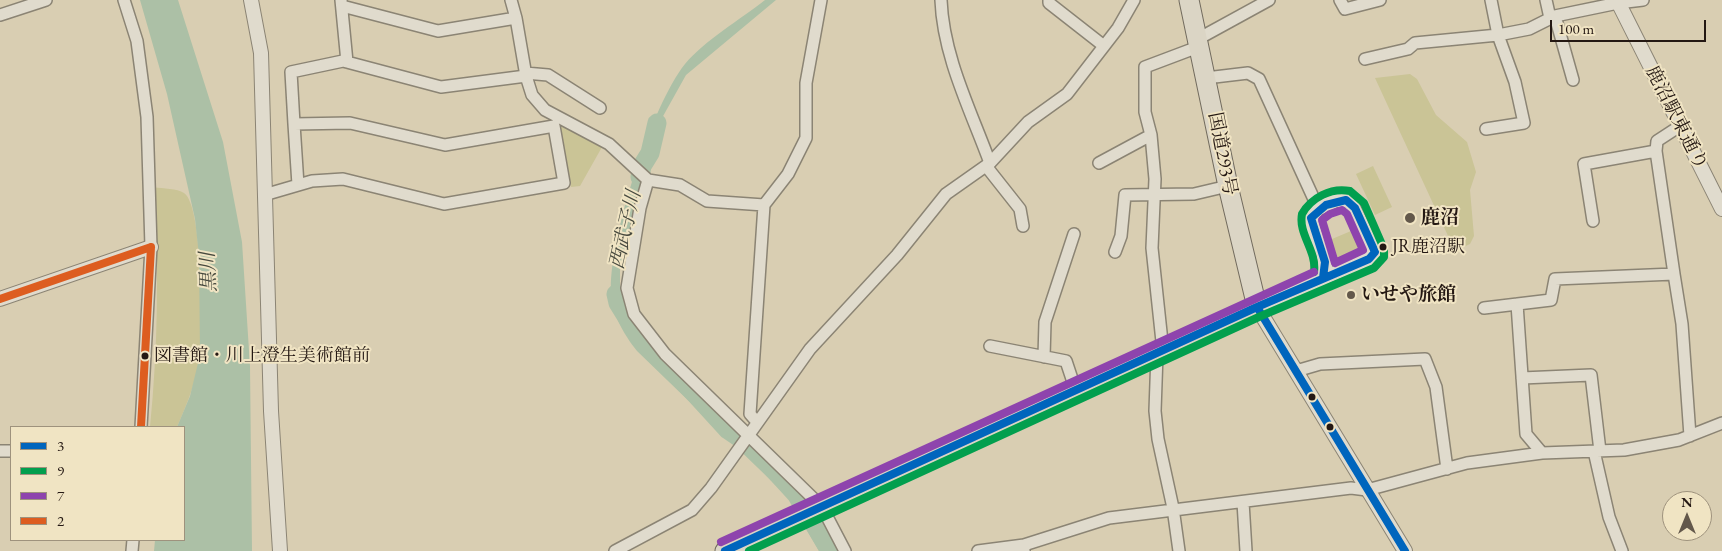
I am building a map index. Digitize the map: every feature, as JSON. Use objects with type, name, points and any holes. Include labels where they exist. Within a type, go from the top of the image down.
[{"type":"highway","name":"国道293号","points":[[1189,0],[1228,186],[1257,307]]},
{"type":"highway","points":[[725,551],[1257,307]]},
{"type":"main road","points":[[1257,307],[1324,278]]},
{"type":"street","points":[[0,15],[21,4],[46,0]]},
{"type":"street","points":[[124,0],[137,41],[147,117],[151,247],[142,426]]},
{"type":"street","points":[[251,0],[261,53],[271,412],[280,551]]},
{"type":"street","points":[[511,0],[526,75],[532,95],[545,110],[609,144],[648,180],[680,185],[707,201],[764,204]]},
{"type":"street","points":[[757,422],[750,414],[764,204],[788,174],[806,138],[806,83],[821,0]]},
{"type":"street","points":[[941,0],[942,15],[952,61],[988,164],[1020,209],[1023,226]]},
{"type":"street","points":[[1049,0],[1048,3],[1104,46]]},
{"type":"street","points":[[615,551],[692,510],[810,349],[897,255],[946,194],[988,164],[1028,122],[1067,94],[1104,46],[1134,0]]},
{"type":"street","points":[[1179,551],[1174,508],[1158,439],[1155,412],[1160,352],[1152,248],[1155,194],[1151,135],[1145,112],[1146,67],[1197,43],[1270,0]]},
{"type":"street","points":[[1340,0],[1345,9],[1380,0]]},
{"type":"street","points":[[1486,129],[1524,123],[1515,82],[1498,35],[1491,0]]},
{"type":"street","points":[[1546,0],[1573,80]]},
{"type":"street","points":[[1365,58],[1408,49],[1415,44],[1498,35],[1529,29],[1553,17],[1617,1],[1643,0]]},
{"type":"street","name":"鹿沼駅東通り","points":[[1617,1],[1722,209]]},
{"type":"street","points":[[347,62],[341,3],[438,31],[516,18]]},
{"type":"street","points":[[298,185],[291,72],[347,62],[441,86],[526,75],[548,75],[600,108]]},
{"type":"street","points":[[1206,78],[1248,73],[1259,79],[1318,208]]},
{"type":"street","points":[[264,195],[312,181],[343,179],[444,204],[564,183],[554,126],[445,145],[350,123],[294,124]]},
{"type":"street","points":[[1680,126],[1657,142],[1656,151],[1682,324],[1690,436]]},
{"type":"street","points":[[1099,163],[1151,135]]},
{"type":"street","points":[[1593,222],[1584,164],[1656,151]]},
{"type":"street","points":[[648,180],[640,208],[627,288],[634,314],[665,354],[818,509],[845,551]]},
{"type":"street","points":[[1115,252],[1121,236],[1125,195],[1194,194],[1228,186]]},
{"type":"street","points":[[1342,200],[1351,203],[1375,252],[1369,259],[1324,278],[1326,259],[1311,218],[1318,208],[1342,200]]},
{"type":"street","points":[[1044,357],[1045,322],[1074,234]]},
{"type":"street","points":[[0,299],[151,247]]},
{"type":"street","points":[[1326,259],[1350,268]]},
{"type":"street","points":[[1484,308],[1551,300],[1555,279],[1674,274]]},
{"type":"street","points":[[1517,304],[1526,434],[1542,453]]},
{"type":"street","points":[[1257,307],[1405,551]]},
{"type":"street","points":[[990,346],[1066,361],[1076,391]]},
{"type":"street","points":[[1296,371],[1320,364],[1425,359],[1436,387],[1447,469]]},
{"type":"street","points":[[1522,378],[1591,376],[1597,451],[1609,517],[1622,551]]},
{"type":"street","points":[[978,551],[980,549],[1024,548],[1108,518],[1174,508],[1243,502],[1350,488],[1367,490],[1468,463],[1542,453],[1624,450],[1690,436],[1722,423]]},
{"type":"street","points":[[1243,502],[1246,551]]},
{"type":"shaded area","points":[[1410,74],[1417,79],[1436,115],[1467,142],[1476,172],[1470,190],[1474,236],[1470,244],[1455,251],[1375,78]]},
{"type":"shaded area","points":[[560,124],[602,147],[580,186],[571,187]]},
{"type":"shaded area","points":[[1373,166],[1392,207],[1375,215],[1356,174]]},
{"type":"shaded area","points":[[154,187],[181,191],[190,202],[195,220],[200,269],[201,320],[199,364],[188,401],[177,426],[150,426],[155,367],[157,247]]},
{"type":"shaded area","points":[[1358,228],[1364,243],[1363,249],[1347,259],[1334,259],[1325,242]]},
{"type":"water","name":"黒川","points":[[140,0],[178,0],[223,142],[242,242],[250,366],[252,551],[154,551],[155,541],[185,541],[185,426],[177,426],[190,396],[200,355],[199,256],[195,219],[167,94]]},
{"type":"water","points":[[765,0],[776,0],[686,75],[662,118],[645,166],[620,268],[620,297],[629,328],[636,338],[775,475],[816,526],[832,551],[819,551],[788,497],[637,351],[619,322],[612,298],[613,266],[625,205],[647,139],[672,83],[693,55],[723,30]]},
{"type":"waterway","name":"西武子川","points":[[640,177],[642,166],[650,153],[657,123]]},
{"type":"waterway","name":"西武子川","points":[[616,294],[618,303],[631,324],[728,430],[753,447],[796,494],[830,551]]},
{"type":"transit line","name":"9","points":[[749,551],[1261,316],[1374,268],[1384,257],[1384,249],[1364,203],[1350,191],[1343,190],[1322,195],[1311,203],[1302,214],[1301,221],[1313,257],[1314,272]]},
{"type":"transit line","name":"3","points":[[725,551],[1257,307],[1369,259],[1375,252],[1355,208],[1346,200],[1326,205],[1311,218],[1325,262],[1323,278]]},
{"type":"transit line","name":"7","points":[[1342,210],[1347,214],[1363,250],[1335,263],[1322,220],[1330,214],[1342,210]]},
{"type":"transit line","name":"2","points":[[0,299],[151,247]]},
{"type":"transit line","name":"2","points":[[141,426],[151,247]]},
{"type":"transit line","name":"7","points":[[721,542],[1314,272]]},
{"type":"transit line","name":"3","points":[[1257,307],[1405,551]]},
{"type":"place","name":"鹿沼","points":[[1410,218]]},
{"type":"place","name":"JR鹿沼駅","points":[[1383,247]]},
{"type":"place","name":"いせや旅館","points":[[1351,295]]},
{"type":"place","name":"図書館・川上澄生美術館前","points":[[145,356]]}]
